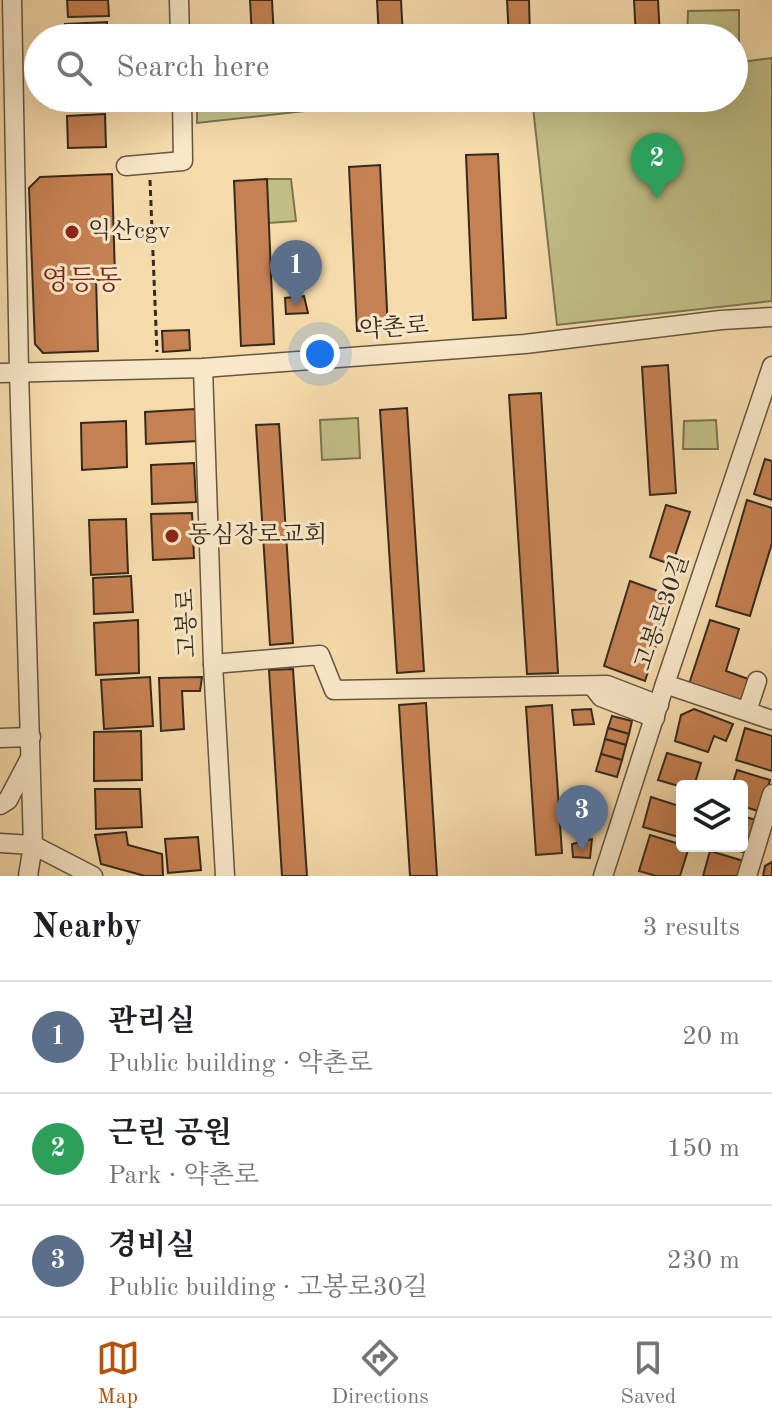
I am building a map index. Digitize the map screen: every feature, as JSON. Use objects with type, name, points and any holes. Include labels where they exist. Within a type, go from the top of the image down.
[{"type":"street","points":[[12,0],[33,845],[28,876]]},
{"type":"street","points":[[179,0],[180,24]]},
{"type":"street","points":[[126,166],[183,161],[182,112]]},
{"type":"street","name":"약촌로","points":[[0,373],[203,368],[525,344],[721,320],[772,317]]},
{"type":"street","name":"고봉로30길","points":[[603,876],[772,366]]},
{"type":"street","name":"고봉로","points":[[203,368],[213,664],[225,876]]},
{"type":"street","points":[[213,664],[320,655],[334,690],[592,686],[601,697],[657,712]]},
{"type":"street","points":[[747,711],[757,681]]},
{"type":"street","points":[[665,684],[772,720]]},
{"type":"street","points":[[0,738],[31,737]]},
{"type":"street","points":[[0,805],[8,800],[30,758]]},
{"type":"street","points":[[747,876],[764,846],[772,794]]},
{"type":"street","points":[[0,843],[33,845],[93,876]]},
{"type":"path","points":[[149,164],[158,368]]},
{"type":"shaded area","points":[[739,10],[739,24],[688,24],[688,11]]},
{"type":"shaded area","points":[[772,58],[772,301],[557,325],[534,112],[748,112],[748,61]]},
{"type":"shaded area","points":[[197,112],[296,112],[197,123]]},
{"type":"shaded area","points":[[265,179],[291,179],[296,221],[269,223]]},
{"type":"shaded area","points":[[358,418],[360,458],[322,460],[320,420]]},
{"type":"shaded area","points":[[716,420],[718,449],[683,449],[684,421]]},
{"type":"building","points":[[67,0],[108,0],[109,16],[68,17]]},
{"type":"building","points":[[250,0],[272,0],[273,24],[251,24]]},
{"type":"building","points":[[377,0],[401,0],[402,24],[378,24]]},
{"type":"building","points":[[507,0],[529,0],[530,24],[508,24]]},
{"type":"building","points":[[634,0],[658,0],[659,24],[635,24]]},
{"type":"building","points":[[107,22],[107,24],[65,24]]},
{"type":"building","points":[[105,114],[106,147],[68,148],[67,116]]},
{"type":"building","points":[[498,154],[506,318],[473,320],[466,155]]},
{"type":"building","points":[[380,165],[388,330],[357,331],[349,167]]},
{"type":"building","name":"익산cgv","points":[[112,174],[115,277],[96,277],[98,351],[43,353],[35,344],[29,188],[40,177]]},
{"type":"building","points":[[267,179],[274,344],[241,346],[234,181]]},
{"type":"building","points":[[304,296],[308,313],[286,314],[285,298]]},
{"type":"building","points":[[189,330],[190,350],[163,352],[162,331]]},
{"type":"building","points":[[668,365],[676,493],[650,495],[642,367]]},
{"type":"building","points":[[541,393],[558,673],[527,674],[509,395]]},
{"type":"building","points":[[407,408],[424,671],[397,673],[380,410]]},
{"type":"building","points":[[195,409],[197,441],[146,444],[145,412]]},
{"type":"building","points":[[126,421],[127,467],[82,470],[81,423]]},
{"type":"building","points":[[279,424],[293,643],[270,645],[256,425]]},
{"type":"building","points":[[765,459],[772,461],[772,500],[754,494]]},
{"type":"building","points":[[194,463],[196,502],[152,504],[151,465]]},
{"type":"building","points":[[747,500],[772,508],[772,543],[750,616],[716,606]]},
{"type":"building","points":[[666,505],[690,512],[672,565],[650,557]]},
{"type":"building","name":"동심장로교회","points":[[192,513],[194,558],[153,560],[151,514]]},
{"type":"building","points":[[126,519],[128,573],[91,575],[89,520]]},
{"type":"building","points":[[131,576],[133,612],[94,614],[93,578]]},
{"type":"building","points":[[630,581],[672,596],[645,681],[604,666]]},
{"type":"building","points":[[138,620],[139,673],[96,675],[94,623]]},
{"type":"building","points":[[710,620],[739,629],[726,671],[748,679],[743,702],[689,684]]},
{"type":"building","points":[[293,669],[307,876],[282,876],[269,670]]},
{"type":"building","points":[[150,677],[153,726],[104,729],[101,680]]},
{"type":"building","points":[[202,677],[200,691],[182,691],[184,729],[161,731],[159,678]]},
{"type":"building","points":[[426,703],[437,876],[410,876],[399,705]]},
{"type":"building","points":[[552,705],[562,853],[536,855],[526,707]]},
{"type":"building","points":[[591,709],[594,724],[574,725],[572,710]]},
{"type":"building","points":[[694,709],[733,724],[726,741],[714,736],[708,752],[675,741],[681,715]]},
{"type":"building","points":[[612,716],[632,721],[629,734],[608,728]]},
{"type":"building","points":[[608,728],[629,734],[626,745],[605,739]]},
{"type":"building","points":[[745,728],[772,736],[772,771],[736,760]]},
{"type":"building","points":[[141,731],[142,780],[94,781],[94,732]]},
{"type":"building","points":[[605,739],[626,745],[622,760],[601,754]]},
{"type":"building","points":[[667,753],[701,763],[696,780],[676,780],[676,785],[658,780]]},
{"type":"building","points":[[601,754],[622,760],[617,777],[596,771]]},
{"type":"building","points":[[737,770],[770,780],[761,812],[748,808],[748,780],[734,780]]},
{"type":"building","points":[[95,789],[140,789],[142,827],[96,829]]},
{"type":"building","points":[[651,797],[676,805],[676,836],[643,827]]},
{"type":"building","points":[[748,818],[760,821],[750,854],[743,852],[748,852]]},
{"type":"building","points":[[126,832],[128,845],[162,854],[163,876],[145,876],[101,864],[95,835]]},
{"type":"building","points":[[650,835],[676,843],[676,852],[687,852],[680,876],[656,876],[639,871]]},
{"type":"building","points":[[198,837],[201,870],[168,873],[165,839]]},
{"type":"building","points":[[592,839],[590,858],[573,857],[572,844]]},
{"type":"building","points":[[710,852],[747,862],[743,876],[703,876]]},
{"type":"building","points":[[772,862],[772,876],[763,876],[765,866]]},
{"type":"place","name":"근린 공원","points":[[657,199]]},
{"type":"place","name":"익산cgv","points":[[72,232]]},
{"type":"place","name":"관리실","points":[[296,306]]},
{"type":"place","name":"동심장로교회","points":[[172,536]]},
{"type":"place","name":"경비실","points":[[582,851]]},
{"type":"district","name":"영등동","points":[[82,282]]}]
